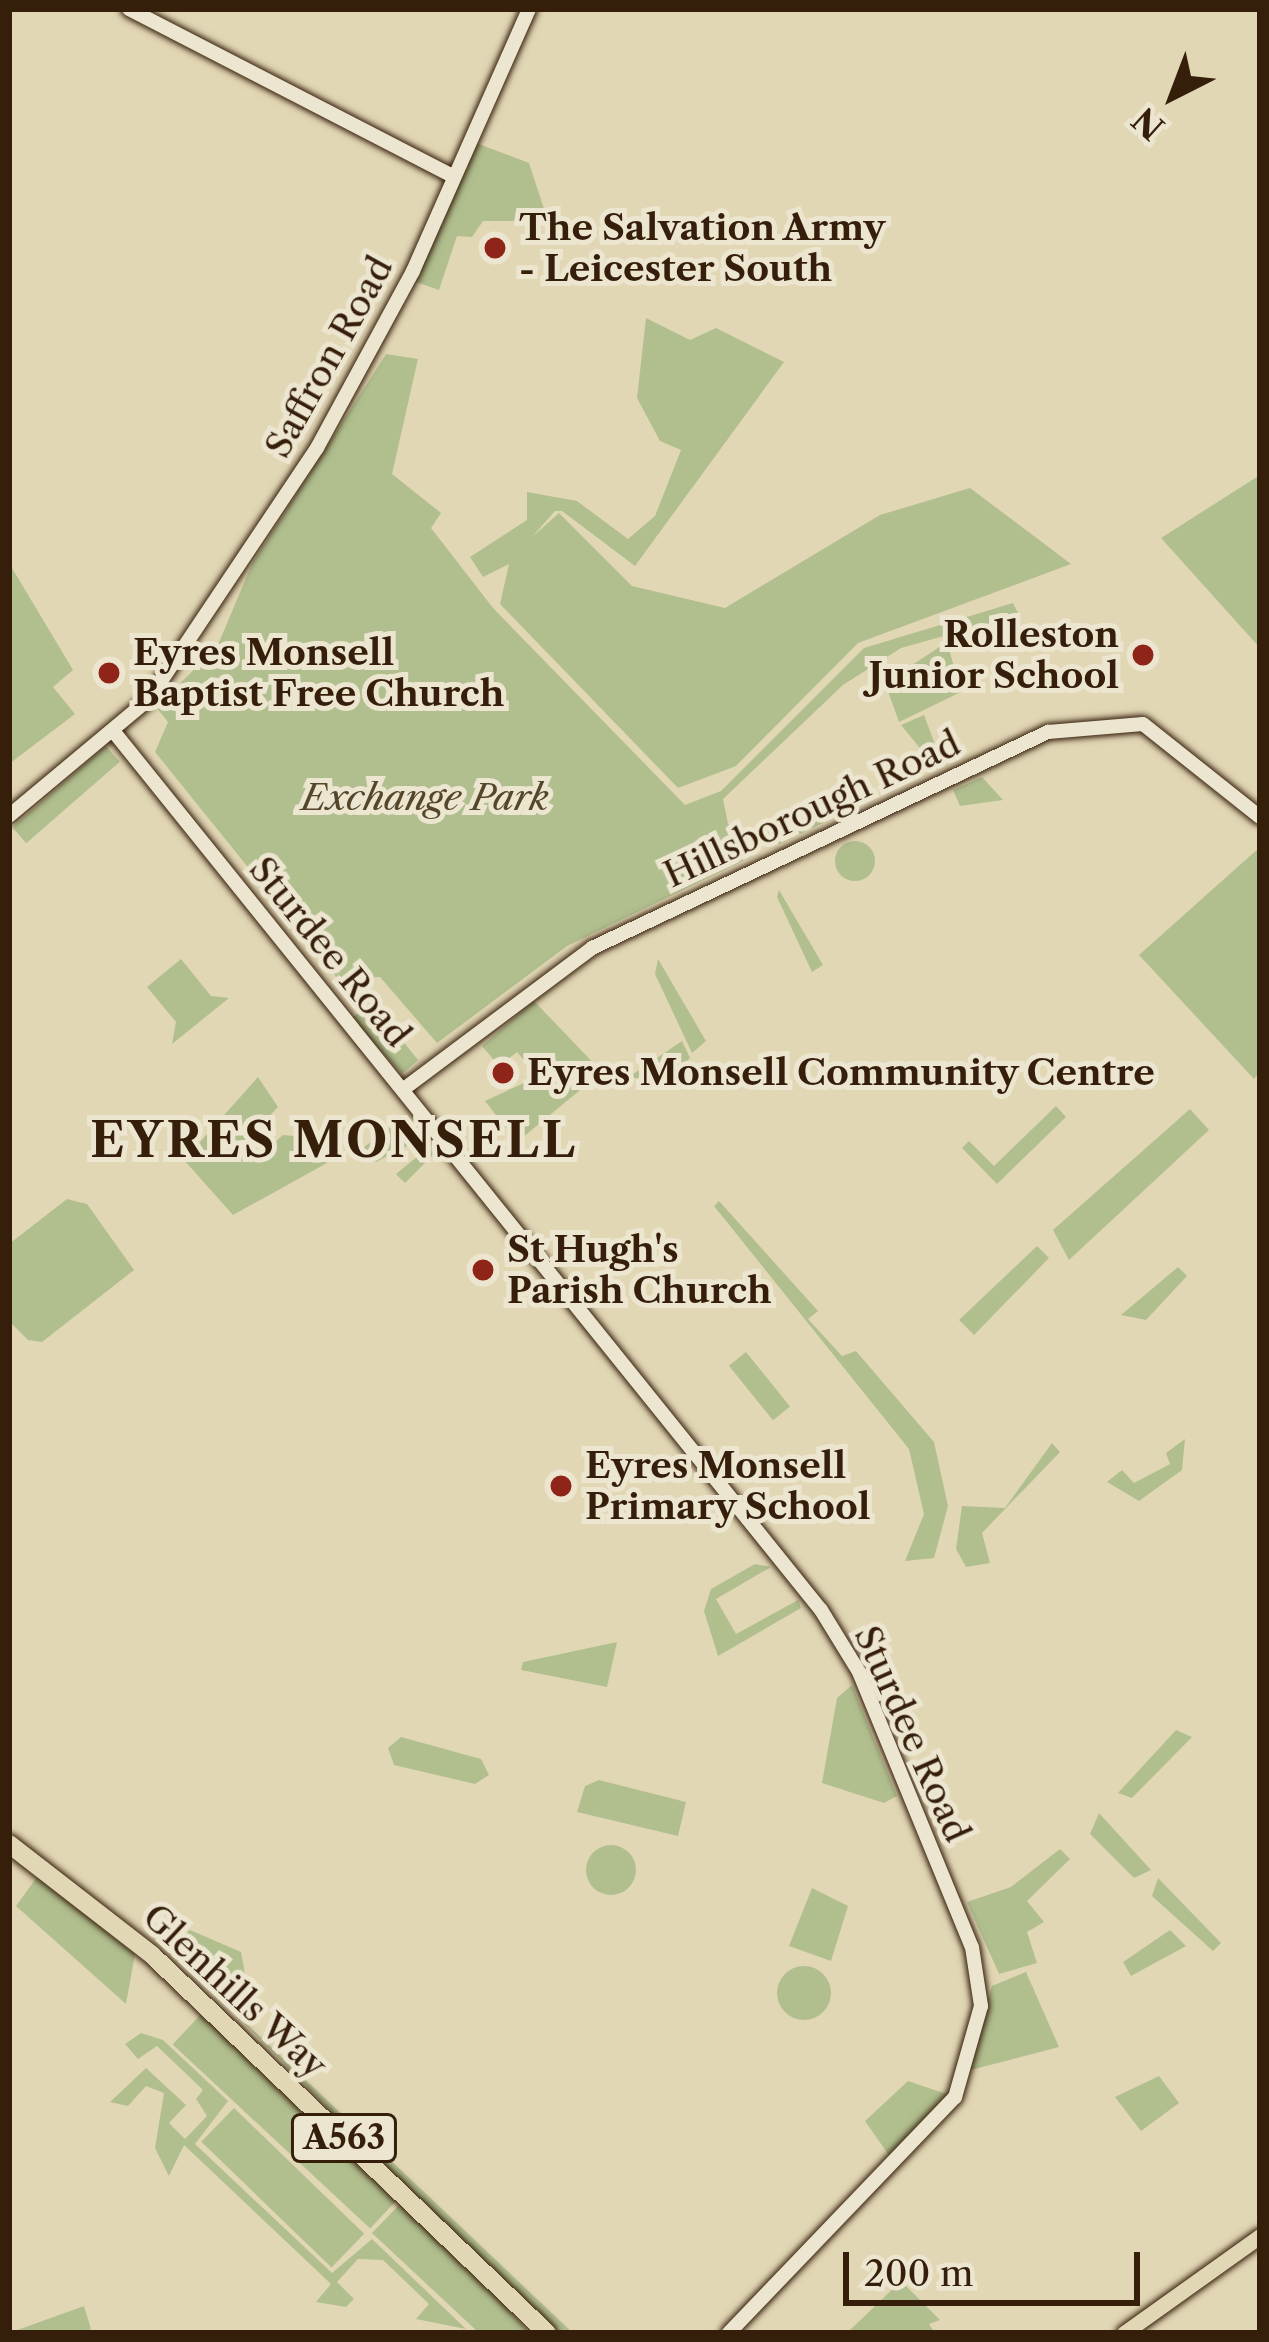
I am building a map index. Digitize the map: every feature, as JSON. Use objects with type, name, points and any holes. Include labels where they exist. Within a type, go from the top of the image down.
[{"type":"highway","name":"Glenhills Way","points":[[9,1844],[152,1955],[547,2333]]},
{"type":"highway","name":"Glenhills Way","points":[[509,2300],[533,2333]]},
{"type":"main road","points":[[1124,2333],[1260,2236]]},
{"type":"street","points":[[129,9],[450,175]]},
{"type":"street","name":"Saffron Road","points":[[9,816],[140,708],[317,448],[529,9]]},
{"type":"street","name":"Hillsborough Road","points":[[405,1088],[592,948],[1048,732],[1143,724],[1260,817]]},
{"type":"street","name":"Sturdee Road","points":[[114,732],[405,1088],[836,1632],[979,1966],[975,2047],[946,2109],[729,2333]]},
{"type":"green space","points":[[476,143],[529,163],[548,221],[483,221],[472,237],[457,236],[439,290],[416,282]]},
{"type":"green space","points":[[646,318],[690,340],[716,328],[784,362],[635,566],[562,511],[555,511],[532,537],[559,513],[632,586],[725,608],[880,515],[970,488],[1071,564],[858,643],[736,766],[678,788],[500,604],[509,564],[483,577],[470,557],[527,520],[527,492],[577,501],[628,539],[655,516],[681,450],[660,441],[637,398]]},
{"type":"green space","name":"Exchange Park","points":[[386,354],[418,359],[392,474],[441,513],[431,528],[493,608],[685,805],[721,791],[864,648],[1013,603],[1019,615],[901,648],[843,685],[723,799],[728,824],[755,844],[751,857],[567,946],[437,1043],[380,977],[338,979],[155,752],[168,722],[156,707],[217,647],[252,564]]},
{"type":"green space","points":[[1260,475],[1260,648],[1161,538]]},
{"type":"green space","points":[[9,563],[73,670],[53,687],[75,714],[9,764]]},
{"type":"green space","points":[[947,642],[961,692],[899,722],[885,683]]},
{"type":"green space","points":[[924,715],[943,766],[937,769],[901,725]]},
{"type":"green space","points":[[106,746],[120,762],[26,843],[12,827]]},
{"type":"green space","points":[[982,777],[1003,800],[960,806],[953,790]]},
{"type":"green space","points":[[857,784],[877,797],[779,844],[758,830],[772,822],[780,831]]},
{"type":"green space","points":[[855,841],[869,847],[875,861],[869,875],[855,881],[841,875],[835,861],[841,847]]},
{"type":"green space","points":[[1260,847],[1260,1072],[1254,1079],[1139,955]]},
{"type":"green space","points":[[779,890],[823,965],[812,972],[777,897]]},
{"type":"green space","points":[[181,959],[211,996],[229,998],[172,1044],[176,1022],[147,987]]},
{"type":"green space","points":[[658,959],[706,1041],[692,1053],[655,974]]},
{"type":"green space","points":[[371,1001],[418,1060],[402,1074],[352,1018]]},
{"type":"green space","points":[[534,1001],[602,1072],[517,1142],[485,1101],[526,1082],[528,1065],[517,1052],[499,1066],[482,1046]]},
{"type":"green space","points":[[682,1041],[690,1058],[673,1074],[626,1079]]},
{"type":"green space","points":[[258,1077],[278,1107],[241,1146],[251,1163],[283,1135],[305,1137],[327,1163],[233,1215],[184,1160]]},
{"type":"green space","points":[[1056,1106],[1066,1117],[997,1184],[962,1148],[969,1141],[994,1166]]},
{"type":"green space","points":[[1190,1109],[1209,1130],[1069,1260],[1053,1230]]},
{"type":"green space","points":[[407,1116],[434,1154],[405,1183],[396,1174],[418,1156],[413,1143],[376,1162],[364,1147]]},
{"type":"green space","points":[[67,1199],[87,1204],[134,1270],[42,1342],[28,1340],[9,1321],[9,1244]]},
{"type":"green space","points":[[719,1201],[818,1311],[808,1319],[842,1356],[856,1351],[934,1442],[948,1506],[934,1558],[905,1561],[924,1514],[909,1449],[714,1206]]},
{"type":"green space","points":[[1037,1246],[1049,1258],[974,1335],[959,1320]]},
{"type":"green space","points":[[1178,1267],[1187,1276],[1146,1320],[1121,1315]]},
{"type":"green space","points":[[746,1352],[790,1406],[773,1420],[729,1366]]},
{"type":"green space","points":[[1185,1439],[1182,1470],[1139,1501],[1107,1482],[1122,1470],[1134,1483],[1170,1464],[1166,1453]]},
{"type":"green space","points":[[1052,1443],[1060,1452],[982,1533],[990,1563],[966,1567],[956,1549],[962,1506],[1005,1508]]},
{"type":"green space","points":[[755,1564],[771,1567],[716,1599],[736,1634],[798,1600],[801,1608],[718,1656],[704,1611],[711,1589]]},
{"type":"green space","points":[[617,1642],[607,1687],[521,1670],[523,1662]]},
{"type":"green space","points":[[852,1685],[897,1796],[884,1803],[822,1783],[837,1698]]},
{"type":"green space","points":[[1176,1730],[1192,1737],[1132,1798],[1118,1793]]},
{"type":"green space","points":[[401,1737],[481,1759],[489,1775],[475,1784],[394,1765],[388,1748]]},
{"type":"green space","points":[[599,1780],[686,1802],[678,1836],[577,1812],[585,1786]]},
{"type":"green space","points":[[1099,1813],[1151,1870],[1134,1878],[1090,1834]]},
{"type":"green space","points":[[611,1845],[628,1853],[636,1870],[628,1887],[611,1895],[594,1887],[586,1870],[594,1853]]},
{"type":"green space","points":[[1060,1849],[1070,1859],[1027,1901],[1044,1922],[1027,1932],[1037,1963],[999,1974],[967,1902],[1011,1887]]},
{"type":"green space","points":[[37,1877],[135,1954],[126,2004],[16,1906]]},
{"type":"green space","points":[[1158,1878],[1221,1943],[1213,1951],[1152,1896]]},
{"type":"green space","points":[[812,1888],[848,1906],[831,1961],[789,1946]]},
{"type":"green space","points":[[190,1930],[241,1952],[245,1974],[231,1996],[175,1943]]},
{"type":"green space","points":[[1170,1930],[1186,1946],[1131,1976],[1123,1962]]},
{"type":"green space","points":[[804,1966],[823,1974],[831,1993],[823,2012],[804,2020],[785,2012],[777,1993],[785,1974]]},
{"type":"green space","points":[[1026,1972],[1059,2047],[967,2071],[992,1986]]},
{"type":"green space","points":[[218,1997],[573,2333],[551,2333]]},
{"type":"green space","points":[[202,2013],[399,2197],[370,2229],[173,2044]]},
{"type":"green space","points":[[141,2033],[163,2040],[228,2101],[195,2144],[332,2273],[372,2239],[466,2329],[416,2319],[429,2304],[383,2260],[358,2259],[337,2282],[354,2299],[346,2307],[316,2302],[331,2284],[184,2145],[169,2176],[155,2148],[164,2093],[146,2086],[128,2106],[110,2102],[146,2068],[186,2105],[169,2123],[185,2139],[207,2116],[196,2099],[203,2090],[157,2046],[138,2059],[125,2044]]},
{"type":"green space","points":[[1159,2076],[1179,2103],[1141,2131],[1115,2097]]},
{"type":"green space","points":[[908,2081],[955,2097],[895,2164],[865,2121]]},
{"type":"green space","points":[[234,2108],[364,2234],[332,2268],[201,2142]]},
{"type":"green space","points":[[402,2202],[490,2287],[529,2333],[479,2333],[372,2233]]},
{"type":"green space","points":[[901,2281],[940,2320],[929,2324],[935,2333],[847,2333]]},
{"type":"green space","points":[[84,2306],[91,2329],[82,2333],[9,2333]]},
{"type":"place","name":"The Salvation Army - Leicester South","points":[[495,248]]},
{"type":"place","name":"Rolleston Junior School","points":[[1143,655]]},
{"type":"place","name":"Eyres Monsell Baptist Free Church","points":[[109,673]]},
{"type":"place","name":"Eyres Monsell Community Centre","points":[[503,1073]]},
{"type":"place","name":"St Hugh's Parish Church","points":[[483,1270]]},
{"type":"place","name":"Eyres Monsell Primary School","points":[[561,1486]]},
{"type":"district","name":"EYRES MONSELL","points":[[334,1140]]}]
